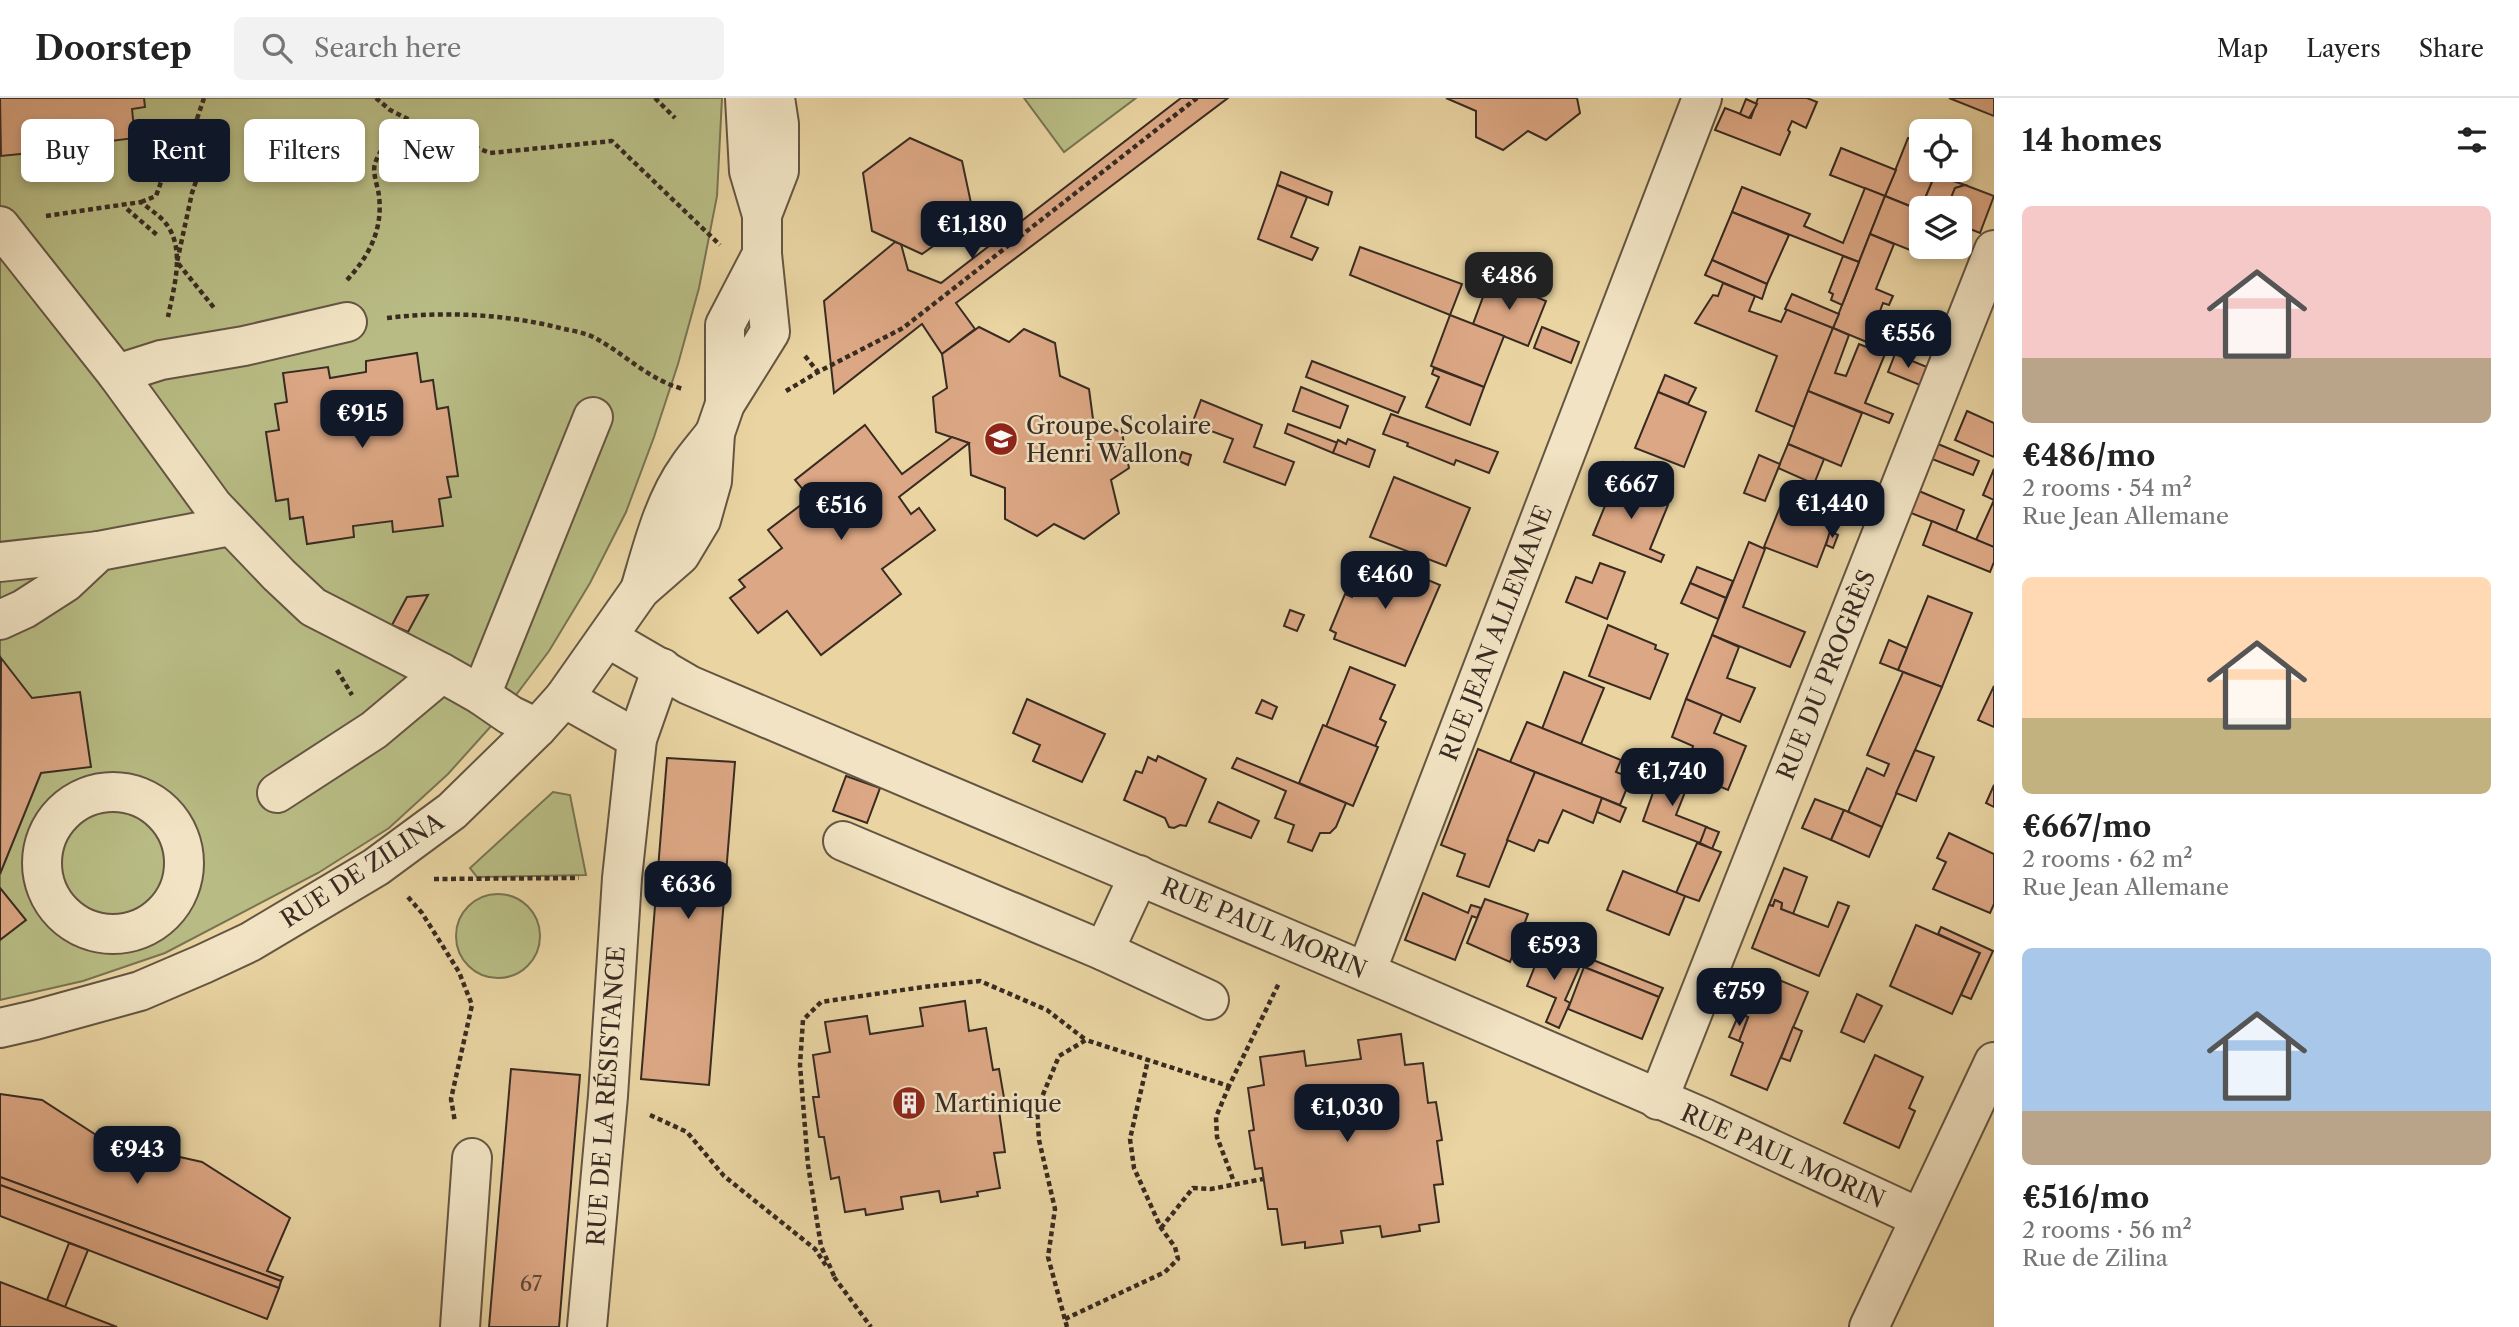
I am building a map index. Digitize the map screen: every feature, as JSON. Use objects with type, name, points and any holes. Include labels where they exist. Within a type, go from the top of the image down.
[{"type":"street","name":"RUE DE ZILINA","points":[[0,1028],[139,991],[250,942],[386,875],[537,728],[564,698],[640,590],[680,555],[701,520],[712,481],[710,409],[725,325],[762,254],[762,215],[749,171],[745,98]]},
{"type":"street","name":"RUE DE ZILINA","points":[[762,215],[779,171],[779,124],[775,98]]},
{"type":"street","name":"RUE JEAN ALLEMANE","points":[[1366,972],[1702,98]]},
{"type":"street","points":[[0,226],[117,374],[230,526],[313,607],[442,673],[510,715],[537,728]]},
{"type":"street","name":"RUE DU PROGRÈS","points":[[1658,1100],[1994,250]]},
{"type":"street","points":[[117,374],[161,360],[347,322]]},
{"type":"street","points":[[481,695],[593,417]]},
{"type":"street","points":[[0,562],[99,551],[230,526]]},
{"type":"street","points":[[0,620],[24,609],[66,582],[99,551]]},
{"type":"street","name":"RUE PAUL MORIN","points":[[608,638],[689,685],[1706,1119],[1920,1218]]},
{"type":"street","name":"RUE DE LA RÉSISTANCE","points":[[587,1327],[608,1096],[622,878],[636,739],[662,668]]},
{"type":"street","points":[[277,793],[374,730],[442,673]]},
{"type":"street","points":[[564,698],[636,739]]},
{"type":"street","points":[[843,841],[1104,951],[1209,1000]]},
{"type":"street","points":[[1104,951],[1139,875]]},
{"type":"street","points":[[122,934],[139,991]]},
{"type":"street","points":[[1869,1327],[1994,1062]]},
{"type":"street","points":[[460,1327],[465,1142]]},
{"type":"path","points":[[197,119],[204,98]]},
{"type":"path","points":[[376,98],[390,110],[408,119]]},
{"type":"path","points":[[655,98],[675,118]]},
{"type":"path","points":[[783,392],[903,328],[1197,98]]},
{"type":"path","points":[[479,149],[490,153],[612,141],[720,246]]},
{"type":"path","points":[[379,156],[374,165],[379,200],[379,226],[371,250],[340,288],[347,322],[420,314],[501,316],[553,326],[593,336],[664,384],[710,409]]},
{"type":"path","points":[[38,217],[141,202],[156,196],[161,182]]},
{"type":"path","points":[[161,360],[177,262],[196,182]]},
{"type":"path","points":[[141,202],[164,221],[175,242],[177,262],[244,345]]},
{"type":"path","points":[[127,209],[157,235]]},
{"type":"path","points":[[386,875],[435,879],[622,878]]},
{"type":"path","points":[[386,875],[429,925],[459,972],[472,1005],[451,1099],[465,1142]]},
{"type":"path","points":[[1234,1182],[1222,1153],[1216,1117],[1298,944]]},
{"type":"path","points":[[834,1276],[821,1246],[814,1211],[801,1104],[803,1020],[821,1002],[980,981],[1047,1010],[1086,1040],[1229,1086]]},
{"type":"path","points":[[1067,1327],[1048,1257],[1055,1209],[1039,1140],[1037,1109],[1059,1056],[1086,1040]]},
{"type":"path","points":[[1065,1319],[1165,1272],[1178,1259],[1175,1247],[1161,1228],[1134,1168],[1130,1139],[1148,1060]]},
{"type":"path","points":[[608,1096],[687,1132],[724,1176],[815,1250],[871,1327]]},
{"type":"path","points":[[1161,1228],[1193,1188],[1211,1189],[1234,1182],[1263,1179]]},
{"type":"green space","points":[[0,98],[722,98],[717,196],[699,288],[654,437],[626,512],[590,583],[549,651],[501,715],[448,774],[389,828],[318,873],[165,953],[83,981],[0,1000]]},
{"type":"green space","points":[[1024,98],[1136,98],[1064,152]]},
{"type":"green space","points":[[553,792],[570,795],[586,875],[477,877],[470,868]]},
{"type":"green space","points":[[498,894],[514,897],[533,913],[540,936],[537,952],[521,971],[498,978],[482,975],[463,959],[456,936],[459,920],[475,901]]},
{"type":"building","points":[[0,98],[144,98],[145,107],[132,109],[133,119],[128,119],[128,139],[114,141],[114,119],[21,119],[21,154],[1,156]]},
{"type":"building","points":[[1181,98],[1228,98],[956,303],[975,329],[942,354],[922,324],[834,393],[824,301],[895,242],[901,244],[908,270],[941,283]]},
{"type":"building","points":[[1446,98],[1577,98],[1580,113],[1546,140],[1528,131],[1503,150],[1476,137],[1476,111]]},
{"type":"building","points":[[1758,98],[1807,98],[1817,102],[1806,128],[1792,121],[1780,155],[1715,130],[1725,108],[1751,118]]},
{"type":"building","points":[[1949,98],[1994,98],[1994,116]]},
{"type":"building","points":[[1746,99],[1757,104],[1749,118],[1740,114]]},
{"type":"building","points":[[910,138],[962,161],[974,217],[922,254],[872,231],[863,173]]},
{"type":"building","points":[[1909,138],[1909,182],[1932,182],[1926,196],[1909,196],[1909,206],[1885,196]]},
{"type":"building","points":[[1841,148],[1896,170],[1885,196],[1830,175]]},
{"type":"building","points":[[1281,172],[1332,192],[1328,205],[1277,185]]},
{"type":"building","points":[[1932,182],[1956,182],[1965,185],[1955,188],[1952,196],[1926,196]]},
{"type":"building","points":[[1277,185],[1307,197],[1291,237],[1318,248],[1312,260],[1258,239]]},
{"type":"building","points":[[1965,185],[1994,196],[1980,233],[1972,230],[1972,196],[1952,196],[1955,188]]},
{"type":"building","points":[[1742,187],[1810,214],[1804,226],[1843,243],[1865,188],[1885,196],[1859,262],[1732,212]]},
{"type":"building","points":[[1885,196],[1909,206],[1909,250],[1870,234]]},
{"type":"building","points":[[1732,212],[1789,235],[1767,284],[1712,260]]},
{"type":"building","points":[[1870,234],[1894,244],[1876,289],[1893,296],[1889,305],[1883,303],[1877,319],[1909,331],[1900,356],[1833,328]]},
{"type":"building","points":[[1360,247],[1462,284],[1450,315],[1350,275]]},
{"type":"building","points":[[1843,256],[1859,262],[1842,305],[1831,300],[1833,294],[1829,292]]},
{"type":"building","points":[[1712,260],[1767,284],[1762,299],[1705,275]]},
{"type":"building","points":[[1490,278],[1546,301],[1528,346],[1473,324]]},
{"type":"building","points":[[1723,283],[1755,296],[1749,311],[1781,322],[1787,309],[1833,328],[1794,427],[1756,411],[1777,356],[1695,323],[1713,295],[1718,296]]},
{"type":"building","points":[[1792,294],[1839,314],[1833,328],[1785,309]]},
{"type":"building","points":[[1450,315],[1504,336],[1484,387],[1431,366]]},
{"type":"building","points":[[979,327],[1009,342],[1024,329],[1055,343],[1060,376],[1089,389],[1093,419],[1122,433],[1129,468],[1111,480],[1119,513],[1084,539],[1054,524],[1037,536],[1005,519],[1005,488],[971,475],[969,443],[936,432],[933,397],[947,388],[942,354]]},
{"type":"building","points":[[1542,327],[1579,342],[1571,363],[1534,348]]},
{"type":"building","points":[[1833,328],[1849,335],[1835,373],[1846,376],[1859,344],[1885,354],[1865,403],[1893,414],[1889,423],[1808,391]]},
{"type":"building","points":[[417,353],[421,382],[433,380],[437,409],[448,407],[458,476],[447,477],[451,497],[439,499],[443,526],[393,532],[392,521],[353,526],[354,537],[307,544],[303,517],[290,519],[288,499],[276,501],[266,432],[279,430],[275,404],[287,402],[283,373],[328,367],[330,378],[366,372],[366,361]]},
{"type":"building","points":[[1895,354],[1927,367],[1920,385],[1888,372]]},
{"type":"building","points":[[1312,361],[1405,397],[1398,413],[1306,377]]},
{"type":"building","points":[[1434,368],[1484,387],[1470,425],[1426,407],[1439,377],[1432,374]]},
{"type":"building","points":[[1665,375],[1696,388],[1688,404],[1658,392]]},
{"type":"building","points":[[1301,387],[1348,406],[1340,428],[1293,411]]},
{"type":"building","points":[[1808,391],[1862,413],[1841,466],[1788,444]]},
{"type":"building","points":[[1658,392],[1706,412],[1684,467],[1635,448]]},
{"type":"building","points":[[1201,400],[1262,425],[1254,447],[1294,462],[1285,485],[1224,462],[1233,439],[1192,424]]},
{"type":"building","points":[[1967,411],[1994,423],[1994,457],[1955,440]]},
{"type":"building","points":[[1391,414],[1498,452],[1489,473],[1456,460],[1454,465],[1383,434]]},
{"type":"building","points":[[1288,424],[1338,443],[1333,453],[1285,433]]},
{"type":"building","points":[[865,425],[902,474],[952,437],[969,443],[899,497],[911,514],[919,508],[935,530],[882,569],[901,594],[821,655],[787,611],[758,633],[730,598],[745,587],[739,580],[782,548],[768,530],[810,498],[795,480]]},
{"type":"building","points":[[1348,439],[1375,450],[1369,467],[1333,453],[1338,440],[1346,444]]},
{"type":"building","points":[[1788,444],[1824,459],[1814,484],[1778,468]]},
{"type":"building","points":[[1938,444],[1979,461],[1973,475],[1932,459]]},
{"type":"building","points":[[1182,452],[1191,455],[1188,465],[1179,461]]},
{"type":"building","points":[[1759,455],[1780,464],[1765,501],[1744,493]]},
{"type":"building","points":[[1624,462],[1655,474],[1647,497],[1614,484]]},
{"type":"building","points":[[1994,469],[1994,500],[1983,495]]},
{"type":"building","points":[[1394,477],[1470,508],[1446,566],[1370,537]]},
{"type":"building","points":[[1614,484],[1668,505],[1650,549],[1664,555],[1661,562],[1593,535]]},
{"type":"building","points":[[1919,491],[1964,510],[1956,531],[1911,513]]},
{"type":"building","points":[[1784,497],[1807,506],[1810,501],[1838,512],[1817,567],[1764,547]]},
{"type":"building","points":[[1994,500],[1994,547],[1976,540]]},
{"type":"building","points":[[1932,521],[1994,547],[1994,562],[1990,572],[1923,545]]},
{"type":"building","points":[[1830,531],[1838,535],[1833,548],[1826,545]]},
{"type":"building","points":[[1749,542],[1765,549],[1743,607],[1805,632],[1790,667],[1712,635]]},
{"type":"building","points":[[1368,558],[1375,558],[1440,585],[1405,666],[1334,639],[1336,633],[1330,630],[1345,594],[1352,597]]},
{"type":"building","points":[[1600,563],[1625,572],[1607,619],[1566,602],[1576,577],[1592,583]]},
{"type":"building","points":[[1697,567],[1733,581],[1726,598],[1690,583]]},
{"type":"building","points":[[1690,583],[1726,598],[1718,619],[1681,603]]},
{"type":"building","points":[[428,595],[408,632],[392,625],[407,597]]},
{"type":"building","points":[[1928,596],[1972,613],[1942,687],[1898,670]]},
{"type":"building","points":[[1290,610],[1304,615],[1297,631],[1284,626]]},
{"type":"building","points":[[1608,625],[1656,645],[1655,649],[1668,654],[1650,699],[1589,676]]},
{"type":"building","points":[[1712,635],[1739,647],[1727,678],[1755,688],[1740,722],[1686,699]]},
{"type":"building","points":[[1889,640],[1907,648],[1898,670],[1880,663]]},
{"type":"building","points":[[1,658],[32,698],[80,692],[91,767],[41,773],[0,874]]},
{"type":"building","points":[[1350,667],[1395,685],[1380,719],[1386,722],[1375,747],[1326,727]]},
{"type":"building","points":[[1564,672],[1604,688],[1581,744],[1542,729]]},
{"type":"building","points":[[1903,672],[1942,687],[1882,827],[1848,812],[1867,768],[1884,776],[1889,764],[1867,755]]},
{"type":"building","points":[[1994,686],[1994,727],[1978,720]]},
{"type":"building","points":[[1027,699],[1105,734],[1082,782],[1033,761],[1040,745],[1013,733]]},
{"type":"building","points":[[1686,699],[1722,714],[1714,733],[1746,746],[1728,790],[1686,772],[1693,746],[1672,737]]},
{"type":"building","points":[[1262,700],[1277,707],[1272,719],[1256,713]]},
{"type":"building","points":[[1527,722],[1621,760],[1616,772],[1631,778],[1620,805],[1510,762]]},
{"type":"building","points":[[1323,725],[1378,747],[1353,806],[1299,783]]},
{"type":"building","points":[[1478,749],[1535,772],[1489,887],[1457,876],[1465,854],[1441,845]]},
{"type":"building","points":[[1915,750],[1934,757],[1916,801],[1896,793]]},
{"type":"building","points":[[1158,756],[1206,779],[1186,826],[1169,827],[1165,818],[1124,800],[1136,771],[1142,773],[1148,757],[1156,761]]},
{"type":"building","points":[[667,758],[735,762],[709,1085],[641,1079]]},
{"type":"building","points":[[1237,758],[1346,803],[1336,827],[1330,833],[1320,833],[1312,851],[1288,842],[1294,825],[1275,818],[1286,791],[1232,768]]},
{"type":"building","points":[[1662,767],[1689,782],[1676,815],[1707,827],[1700,843],[1643,821]]},
{"type":"building","points":[[1535,772],[1602,798],[1593,823],[1563,810],[1548,843],[1539,840],[1534,851],[1507,840]]},
{"type":"building","points":[[846,776],[880,788],[867,823],[833,811]]},
{"type":"building","points":[[1994,785],[1994,807],[1986,803]]},
{"type":"building","points":[[1602,798],[1626,808],[1620,822],[1597,812]]},
{"type":"building","points":[[1815,799],[1844,810],[1831,840],[1802,828]]},
{"type":"building","points":[[1218,802],[1259,821],[1251,838],[1209,822]]},
{"type":"building","points":[[1844,810],[1882,827],[1869,857],[1831,840]]},
{"type":"building","points":[[1706,827],[1719,832],[1712,849],[1700,843]]},
{"type":"building","points":[[1949,833],[1994,854],[1994,904],[1990,913],[1933,889],[1946,862],[1937,858]]},
{"type":"building","points":[[1697,843],[1721,852],[1699,901],[1676,893]]},
{"type":"building","points":[[1784,868],[1807,877],[1793,914],[1781,909],[1782,903],[1775,900],[1773,906],[1769,905]]},
{"type":"building","points":[[1623,871],[1685,896],[1669,935],[1607,910]]},
{"type":"building","points":[[0,888],[26,920],[0,940]]},
{"type":"building","points":[[1423,893],[1468,913],[1471,905],[1481,908],[1477,918],[1472,916],[1455,960],[1405,940]]},
{"type":"building","points":[[1485,899],[1528,914],[1510,962],[1467,943]]},
{"type":"building","points":[[1775,900],[1782,903],[1781,909],[1828,927],[1838,902],[1849,906],[1819,976],[1752,948],[1769,905],[1773,906]]},
{"type":"building","points":[[1916,925],[1980,953],[1952,1014],[1890,986]]},
{"type":"building","points":[[1941,927],[1993,951],[1971,999],[1961,995],[1980,953],[1938,934]]},
{"type":"building","points":[[1547,947],[1555,950],[1553,955],[1580,966],[1565,1000],[1570,1003],[1559,1028],[1546,1022],[1556,998],[1527,986],[1541,951],[1546,952]]},
{"type":"building","points":[[1588,958],[1663,988],[1659,997],[1584,967]]},
{"type":"building","points":[[1584,967],[1659,997],[1642,1039],[1568,1009]]},
{"type":"building","points":[[1760,972],[1808,992],[1767,1090],[1731,1075],[1743,1043],[1739,1041],[1748,1017],[1743,1015]]},
{"type":"building","points":[[1857,994],[1882,1006],[1864,1042],[1841,1032]]},
{"type":"building","name":"Martinique","points":[[965,1001],[969,1031],[986,1028],[993,1070],[999,1069],[1006,1109],[999,1111],[1005,1152],[994,1153],[1000,1188],[977,1192],[978,1196],[941,1202],[939,1191],[901,1197],[903,1209],[866,1215],[865,1209],[845,1212],[839,1177],[831,1179],[824,1137],[819,1137],[813,1097],[819,1097],[813,1055],[830,1052],[825,1022],[867,1016],[870,1034],[923,1026],[920,1008]]},
{"type":"building","points":[[1739,1014],[1748,1017],[1739,1041],[1729,1037]]},
{"type":"building","points":[[1793,1027],[1802,1031],[1790,1061],[1781,1058]]},
{"type":"building","points":[[1401,1034],[1405,1065],[1423,1063],[1428,1103],[1436,1102],[1442,1140],[1437,1141],[1443,1184],[1434,1185],[1439,1222],[1419,1225],[1420,1231],[1382,1237],[1380,1226],[1341,1231],[1343,1243],[1305,1248],[1305,1242],[1282,1245],[1277,1209],[1268,1209],[1262,1168],[1255,1169],[1249,1131],[1254,1130],[1248,1088],[1264,1085],[1260,1057],[1304,1051],[1306,1066],[1361,1059],[1358,1040]]},
{"type":"building","points":[[1875,1055],[1923,1077],[1909,1108],[1915,1111],[1899,1148],[1844,1123]]},
{"type":"building","points":[[511,1069],[580,1075],[559,1327],[489,1327]]},
{"type":"building","points":[[0,1094],[42,1100],[104,1140],[202,1162],[290,1218],[267,1271],[283,1277],[281,1281],[0,1177]]},
{"type":"building","points":[[0,1177],[281,1281],[279,1288],[0,1185]]},
{"type":"building","points":[[0,1185],[279,1288],[267,1319],[0,1216]]},
{"type":"building","points":[[69,1243],[88,1250],[65,1307],[47,1300]]},
{"type":"building","points":[[0,1282],[117,1327],[0,1327]]},
{"type":"place","name":"Groupe Scolaire Henri Wallon","points":[[1001,439]]},
{"type":"place","name":"Martinique","points":[[909,1103]]}]
